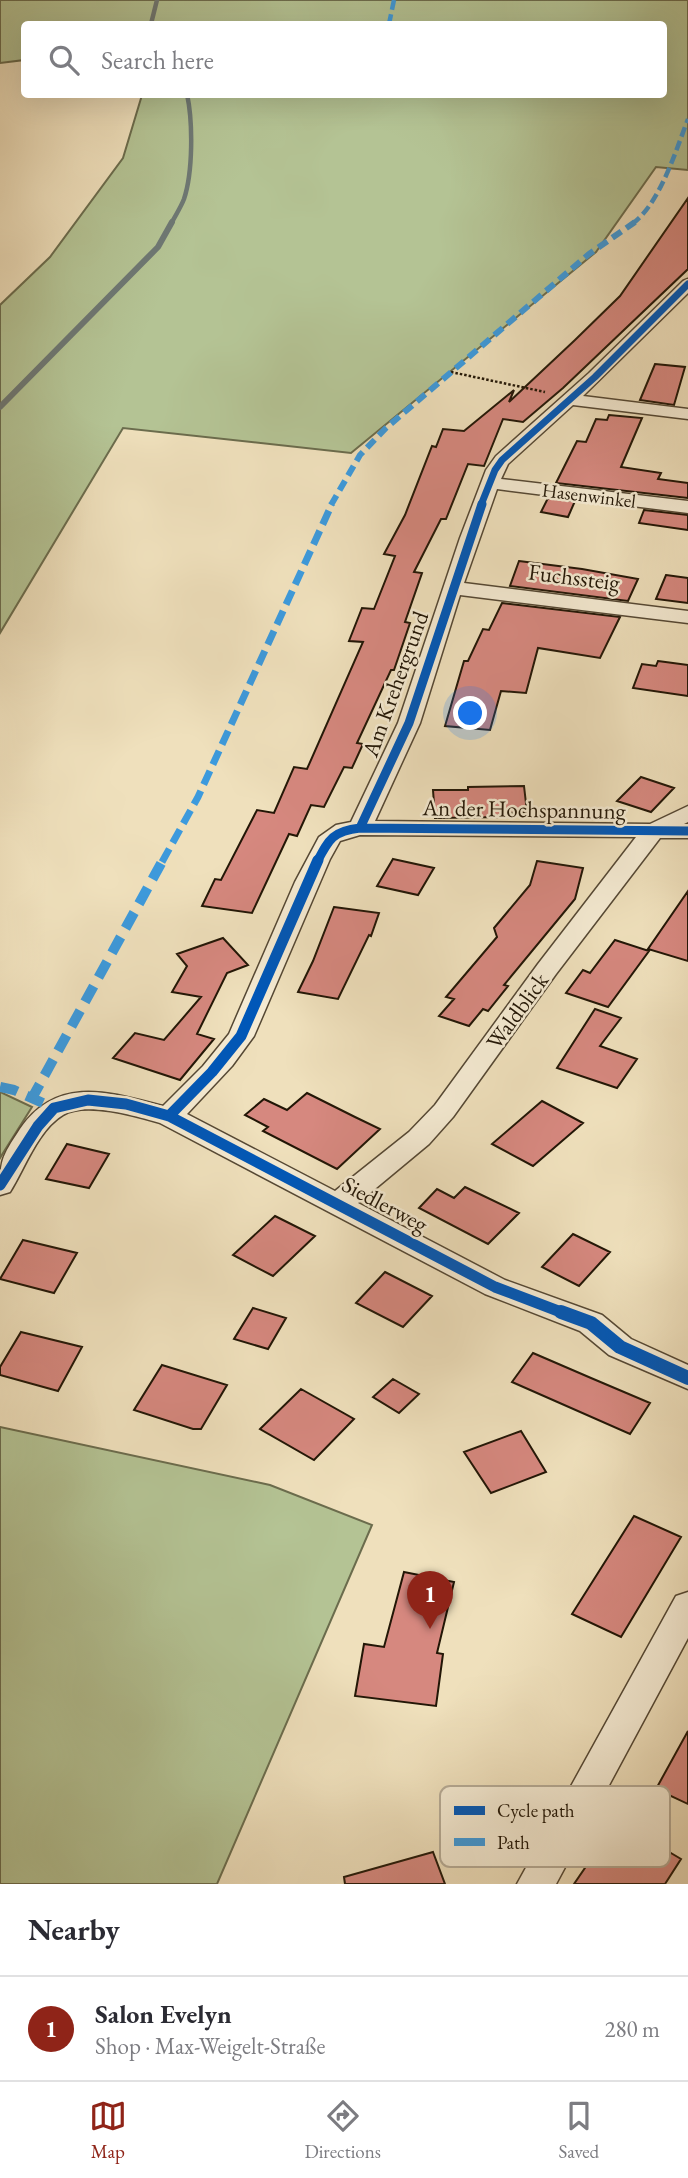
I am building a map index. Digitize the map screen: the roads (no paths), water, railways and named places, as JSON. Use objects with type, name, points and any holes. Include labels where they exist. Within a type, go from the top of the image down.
[{"type":"street","name":"Am Krehergrund","points":[[360,828],[409,723],[469,538],[502,460],[572,399],[688,284]]},
{"type":"street","points":[[572,399],[688,414]]},
{"type":"street","name":"Hasenwinkel","points":[[491,483],[688,507]]},
{"type":"street","name":"Fuchssteig","points":[[454,588],[688,617]]},
{"type":"street","name":"Waldblick","points":[[339,1203],[419,1138],[444,1111],[547,969],[653,831],[688,814]]},
{"type":"street","points":[[169,1116],[212,1072],[247,1024],[294,914],[331,837],[344,830],[360,828]]},
{"type":"street","name":"An der Hochspannung","points":[[360,828],[688,831]]},
{"type":"street","name":"Siedlerweg","points":[[0,1185],[38,1126],[54,1108],[88,1100],[126,1104],[169,1116],[495,1287],[590,1323],[620,1347],[688,1378]]},
{"type":"street","points":[[590,1786],[688,1606]]},
{"type":"street","points":[[536,1884],[545,1867]]},
{"type":"waterway","points":[[152,21],[157,0]]},
{"type":"waterway","points":[[171,224],[184,199],[189,175],[191,132],[188,98]]},
{"type":"waterway","points":[[0,407],[158,247],[172,222]]},
{"type":"place","name":"Salon Evelyn","points":[[430,1629]]}]
